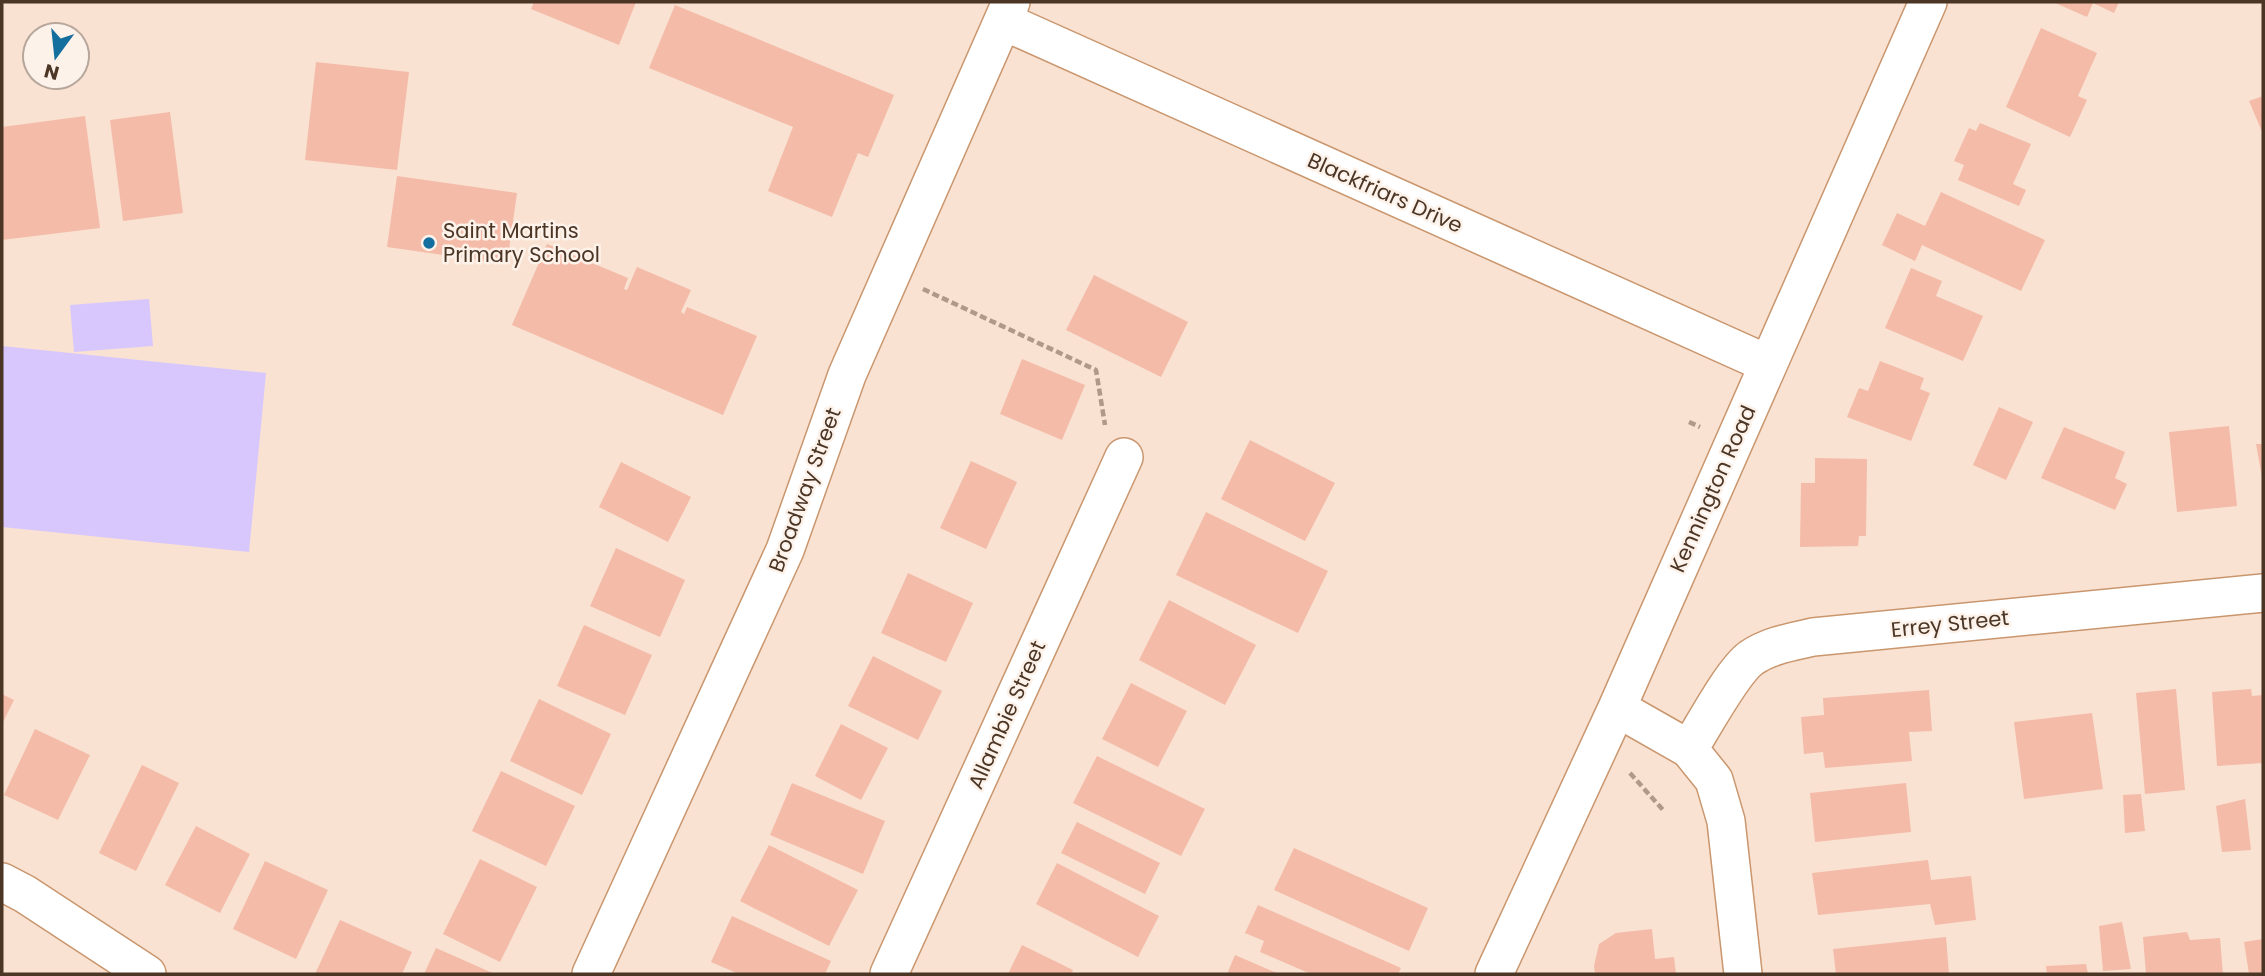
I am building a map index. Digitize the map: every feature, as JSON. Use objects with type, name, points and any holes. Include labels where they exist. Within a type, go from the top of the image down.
[{"type":"street","name":"Kennington Road","points":[[1494,974],[1617,708],[1928,2]]},
{"type":"street","name":"Blackfriars Drive","points":[[1007,11],[1768,364]]},
{"type":"street","name":"Broadway Street","points":[[591,974],[785,550],[847,375],[1007,11]]},
{"type":"street","name":"Allambie Street","points":[[889,974],[1124,457]]},
{"type":"street","name":"Errey Street","points":[[1689,749],[1732,681],[1750,659],[1778,644],[1814,637],[2263,593]]},
{"type":"street","points":[[1617,708],[1689,749],[1714,780],[1726,821],[1743,974]]},
{"type":"street","points":[[2,883],[25,894],[147,974]]},
{"type":"path","points":[[891,274],[1097,370],[1105,425],[1124,457]]},
{"type":"path","points":[[1630,773],[1663,810]]},
{"type":"shaded area","points":[[149,299],[153,346],[74,352],[70,305]]},
{"type":"shaded area","points":[[2,346],[266,373],[249,552],[2,527]]},
{"type":"building","points":[[534,2],[636,2],[619,45],[531,9]]},
{"type":"building","points":[[2053,2],[2119,2],[2114,13],[2093,3],[2087,17]]},
{"type":"building","points":[[675,5],[894,95],[868,157],[858,153],[832,217],[768,191],[793,127],[649,68]]},
{"type":"building","points":[[2041,28],[2097,53],[2078,96],[2087,100],[2070,137],[2006,107]]},
{"type":"building","points":[[316,62],[409,72],[397,170],[305,160]]},
{"type":"building","points":[[2263,96],[2263,134],[2249,101]]},
{"type":"building","points":[[170,112],[183,213],[123,221],[110,120]]},
{"type":"building","points":[[85,116],[100,228],[2,240],[2,127]]},
{"type":"building","points":[[1980,123],[2031,144],[2013,184],[2026,190],[2019,206],[1958,180],[1964,165],[1954,161],[1969,128],[1976,131]]},
{"type":"building","points":[[397,176],[517,193],[507,264],[387,247]]},
{"type":"building","points":[[1941,192],[2045,240],[2021,291],[1922,245],[1915,261],[1882,245],[1897,213],[1925,226]]},
{"type":"building","points":[[547,244],[628,278],[624,289],[627,290],[637,267],[691,290],[681,312],[684,314],[687,307],[757,336],[723,415],[512,325]]},
{"type":"building","points":[[1911,268],[1942,281],[1936,296],[1983,316],[1963,361],[1885,328]]},
{"type":"building","points":[[1094,275],[1188,322],[1161,377],[1066,330]]},
{"type":"building","points":[[1022,359],[1085,385],[1062,440],[1000,414]]},
{"type":"building","points":[[1880,361],[1924,378],[1920,389],[1930,393],[1911,441],[1847,417],[1859,388],[1868,391]]},
{"type":"building","points":[[1999,407],[2033,422],[2006,480],[1973,465]]},
{"type":"building","points":[[2229,426],[2237,506],[2177,512],[2169,432]]},
{"type":"building","points":[[2064,427],[2125,452],[2115,478],[2127,484],[2115,510],[2041,478]]},
{"type":"building","points":[[1250,440],[1335,483],[1305,541],[1221,499]]},
{"type":"building","points":[[2256,444],[2263,444],[2263,477],[2262,477]]},
{"type":"building","points":[[1815,458],[1867,459],[1866,536],[1859,536],[1858,546],[1800,547],[1801,483],[1815,483]]},
{"type":"building","points":[[971,461],[1017,482],[986,549],[940,528]]},
{"type":"building","points":[[621,462],[691,497],[668,542],[599,507]]},
{"type":"building","points":[[1206,512],[1328,571],[1298,633],[1176,575]]},
{"type":"building","points":[[616,548],[685,580],[660,637],[590,606]]},
{"type":"building","points":[[908,573],[973,603],[946,662],[881,633]]},
{"type":"building","points":[[1169,600],[1256,645],[1225,705],[1139,660]]},
{"type":"building","points":[[584,625],[652,655],[625,715],[557,686]]},
{"type":"building","points":[[873,656],[942,691],[918,740],[848,706]]},
{"type":"building","points":[[1131,683],[1187,711],[1158,767],[1102,739]]},
{"type":"building","points":[[2176,689],[2185,790],[2145,794],[2136,693]]},
{"type":"building","points":[[2251,689],[2252,696],[2263,695],[2263,763],[2217,766],[2212,692]]},
{"type":"building","points":[[1929,690],[1932,731],[1909,732],[1912,761],[1825,768],[1823,752],[1804,754],[1801,717],[1824,715],[1823,698]]},
{"type":"building","points":[[2,694],[14,700],[2,724]]},
{"type":"building","points":[[539,699],[611,734],[582,795],[510,761]]},
{"type":"building","points":[[2092,713],[2103,789],[2024,799],[2014,722]]},
{"type":"building","points":[[841,724],[888,748],[861,800],[815,776]]},
{"type":"building","points":[[35,729],[90,755],[58,820],[4,795]]},
{"type":"building","points":[[1097,756],[1205,809],[1181,856],[1073,803]]},
{"type":"building","points":[[142,765],[179,783],[136,871],[99,853]]},
{"type":"building","points":[[501,771],[575,806],[546,866],[472,831]]},
{"type":"building","points":[[792,783],[885,821],[863,874],[770,835]]},
{"type":"building","points":[[1906,783],[1911,832],[1815,842],[1810,793]]},
{"type":"building","points":[[2141,794],[2145,831],[2125,833],[2123,795]]},
{"type":"building","points":[[2245,799],[2251,850],[2222,852],[2216,806]]},
{"type":"building","points":[[1077,822],[1160,863],[1145,894],[1061,853]]},
{"type":"building","points":[[196,826],[250,854],[220,913],[165,885]]},
{"type":"building","points":[[769,845],[858,890],[829,946],[740,901]]},
{"type":"building","points":[[1294,848],[1428,908],[1409,951],[1274,890]]},
{"type":"building","points":[[480,859],[537,887],[500,962],[443,934]]},
{"type":"building","points":[[1928,860],[1931,880],[1971,876],[1976,920],[1935,925],[1930,904],[1818,915],[1812,873]]},
{"type":"building","points":[[265,861],[328,890],[296,959],[233,929]]},
{"type":"building","points":[[1057,863],[1159,916],[1138,957],[1036,904]]},
{"type":"building","points":[[1258,905],[1401,968],[1398,974],[1311,974],[1260,952],[1264,941],[1245,933]]},
{"type":"building","points":[[732,916],[831,961],[825,974],[739,974],[711,962]]},
{"type":"building","points":[[340,920],[412,952],[402,974],[315,974]]},
{"type":"building","points":[[2122,922],[2131,969],[2103,971],[2099,926]]},
{"type":"building","points":[[1652,929],[1655,959],[1674,957],[1676,974],[1595,974],[1599,944],[1616,933]]},
{"type":"building","points":[[2187,932],[2190,940],[2220,938],[2223,974],[2146,974],[2143,937]]},
{"type":"building","points":[[1946,937],[1949,974],[1836,974],[1833,949]]},
{"type":"building","points":[[2263,939],[2263,974],[2249,974],[2244,942]]},
{"type":"building","points":[[1022,945],[1073,970],[1071,974],[1008,974]]},
{"type":"building","points":[[436,948],[495,974],[424,974]]},
{"type":"building","points":[[1235,955],[1279,974],[1227,974]]},
{"type":"building","points":[[2086,964],[2088,974],[2047,974],[2046,966]]},
{"type":"place","name":"Saint Martins Primary School","points":[[429,243]]}]
